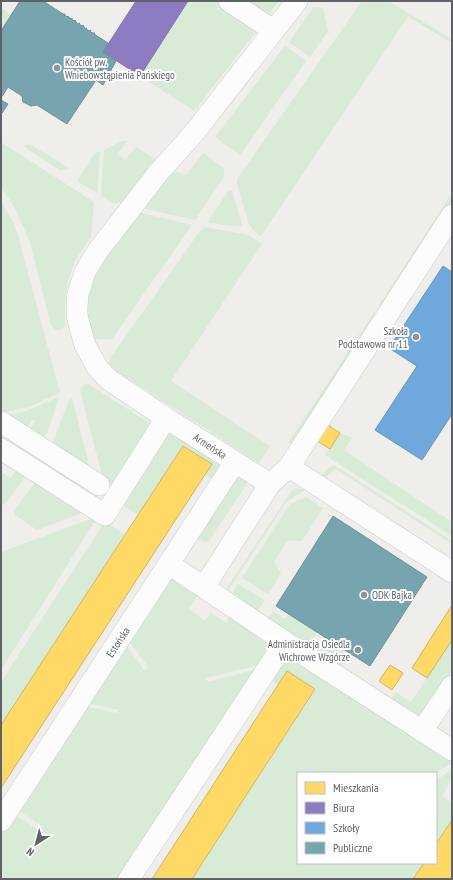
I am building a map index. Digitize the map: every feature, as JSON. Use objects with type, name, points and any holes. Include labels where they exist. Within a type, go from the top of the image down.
[{"type":"street","points":[[229,1],[273,30]]},
{"type":"street","name":"Armeńska","points":[[270,484],[108,379],[97,367],[85,345],[77,316],[78,294],[82,278],[89,262],[96,252],[158,173],[194,133],[297,1]]},
{"type":"street","points":[[204,587],[286,458],[452,215]]},
{"type":"street","points":[[1,449],[105,515],[166,418]]},
{"type":"street","points":[[1,422],[99,484]]},
{"type":"street","points":[[286,458],[452,572]]},
{"type":"street","name":"Estońska","points":[[1,821],[235,462]]},
{"type":"street","points":[[169,564],[285,642],[425,727],[452,750]]},
{"type":"street","points":[[129,879],[285,642]]},
{"type":"street","points":[[425,727],[452,686]]},
{"type":"green space","points":[[188,1],[218,1],[253,23],[256,32],[194,111],[140,76]]},
{"type":"green space","points":[[241,1],[279,1],[266,17]]},
{"type":"green space","points":[[362,1],[388,1],[452,39],[452,43],[408,17],[261,236],[249,225],[237,184],[237,179]]},
{"type":"green space","points":[[1,7],[11,15],[1,31]]},
{"type":"green space","points":[[314,7],[323,8],[328,31],[310,57],[289,42]]},
{"type":"green space","points":[[285,46],[306,61],[240,155],[215,137]]},
{"type":"green space","points":[[124,140],[128,141],[117,154],[125,160],[136,147],[156,160],[124,203],[112,203],[101,196],[104,150]]},
{"type":"green space","points":[[1,142],[94,202],[91,237],[75,261],[68,281],[65,301],[65,325],[64,328],[60,330],[55,330],[51,325],[30,243],[12,203],[1,188]]},
{"type":"green space","points":[[30,144],[69,168],[61,171],[23,146]]},
{"type":"green space","points":[[100,151],[97,193],[77,181],[94,154]]},
{"type":"green space","points":[[203,153],[224,168],[224,177],[195,220],[141,208],[170,170],[186,175]]},
{"type":"green space","points":[[229,190],[232,191],[243,227],[209,223],[210,218]]},
{"type":"green space","points":[[452,193],[452,202],[385,305],[379,305]]},
{"type":"green space","points":[[1,202],[14,224],[18,235],[60,393],[28,407],[1,413]]},
{"type":"green space","points":[[138,212],[192,225],[112,339],[92,339],[86,313],[91,276]]},
{"type":"green space","points":[[205,227],[248,235],[262,244],[171,381],[270,446],[259,463],[116,371],[109,364],[111,357],[200,231]]},
{"type":"green space","points":[[375,311],[377,317],[294,444],[288,443]]},
{"type":"green space","points":[[86,383],[154,426],[116,483],[111,485],[103,479],[80,390]]},
{"type":"green space","points":[[58,397],[59,398],[47,433],[43,437],[28,433],[35,421],[32,419],[25,431],[1,416],[27,411]]},
{"type":"green space","points":[[72,398],[90,469],[52,445],[69,400]]},
{"type":"green space","points":[[167,430],[223,462],[215,481],[205,474],[211,464],[183,446],[138,515],[120,503]]},
{"type":"green space","points":[[340,433],[352,438],[344,450],[452,522],[452,536],[325,455]]},
{"type":"green space","points":[[334,465],[452,541],[452,544],[336,469],[324,478],[321,477],[327,469]]},
{"type":"green space","points":[[17,468],[25,475],[5,505],[1,503],[1,472],[11,478]]},
{"type":"green space","points":[[235,478],[244,479],[248,482],[209,541],[204,542],[194,537]]},
{"type":"green space","points":[[35,482],[81,512],[80,514],[37,530],[15,515],[14,511]]},
{"type":"green space","points":[[296,488],[306,490],[287,501],[227,592],[225,591],[291,492]]},
{"type":"green space","points":[[306,497],[323,508],[302,541],[287,541],[274,562],[281,573],[268,594],[242,578],[290,504]]},
{"type":"green space","points":[[91,519],[95,521],[1,670],[1,552]]},
{"type":"green space","points":[[105,521],[125,535],[1,725],[1,682]]},
{"type":"green space","points":[[173,579],[199,594],[189,609],[205,621],[211,613],[226,623],[231,615],[269,644],[270,648],[266,663],[205,678],[208,682],[261,668],[124,879],[2,879],[1,833],[14,814],[40,831],[43,827],[16,809],[84,706],[116,713],[119,710],[86,703],[125,644],[145,671],[148,667],[128,640],[167,581]]},
{"type":"green space","points":[[238,584],[265,600],[257,612],[229,599]]},
{"type":"green space","points":[[273,611],[285,619],[289,614],[317,632],[307,649],[265,622]]},
{"type":"green space","points":[[323,636],[350,653],[342,666],[337,667],[313,652]]},
{"type":"green space","points":[[452,640],[452,672],[423,717],[415,717],[391,699],[396,692],[411,702]]},
{"type":"green space","points":[[290,657],[452,757],[452,763],[437,772],[297,772],[297,864],[423,864],[413,879],[192,879],[315,690],[287,671],[278,685],[269,679],[286,658]]},
{"type":"green space","points":[[452,770],[452,779],[442,796],[452,803],[452,820],[437,842],[437,779]]},
{"type":"building: Mieszkania","points":[[325,423],[340,433],[330,449],[314,439]]},
{"type":"building: Mieszkania","points":[[183,446],[212,464],[1,788],[1,725]]},
{"type":"building: Mieszkania","points":[[452,605],[452,640],[427,678],[412,668]]},
{"type":"building: Mieszkania","points":[[390,665],[403,673],[392,690],[379,681]]},
{"type":"building: Mieszkania","points":[[287,671],[315,689],[192,879],[152,879]]},
{"type":"building: Mieszkania","points":[[452,820],[452,879],[413,879],[423,864],[437,864],[437,842]]},
{"type":"building: Biura","points":[[136,1],[188,1],[140,76],[103,52]]},
{"type":"building: Szkoły","points":[[443,266],[452,272],[452,414],[422,460],[375,430],[417,366],[389,348]]},
{"type":"building: Publiczne","name":"Kościół pw. Wniebowstąpienia Pańskiego","points":[[20,1],[43,1],[65,14],[67,17],[72,18],[72,20],[75,20],[78,24],[80,23],[79,24],[82,26],[83,25],[85,29],[87,28],[86,29],[89,31],[91,30],[90,32],[95,33],[94,34],[108,43],[103,52],[116,61],[103,85],[96,80],[67,124],[37,105],[31,106],[23,102],[22,96],[8,87],[1,98],[1,31]]},
{"type":"building: Publiczne","points":[[1,100],[8,104],[2,113],[1,112]]},
{"type":"building: Publiczne","points":[[333,516],[427,577],[370,666],[276,606]]},
{"type":"place","name":"Kościół pw. Wniebowstąpienia Pańskiego","points":[[57,68]]},
{"type":"place","name":"Szkoła Podstawowa nr 11","points":[[416,337]]},
{"type":"place","name":"ODK Bajka","points":[[364,595]]},
{"type":"place","name":"Administracja Osiedla Wichrowe Wzgórze","points":[[358,650]]}]
